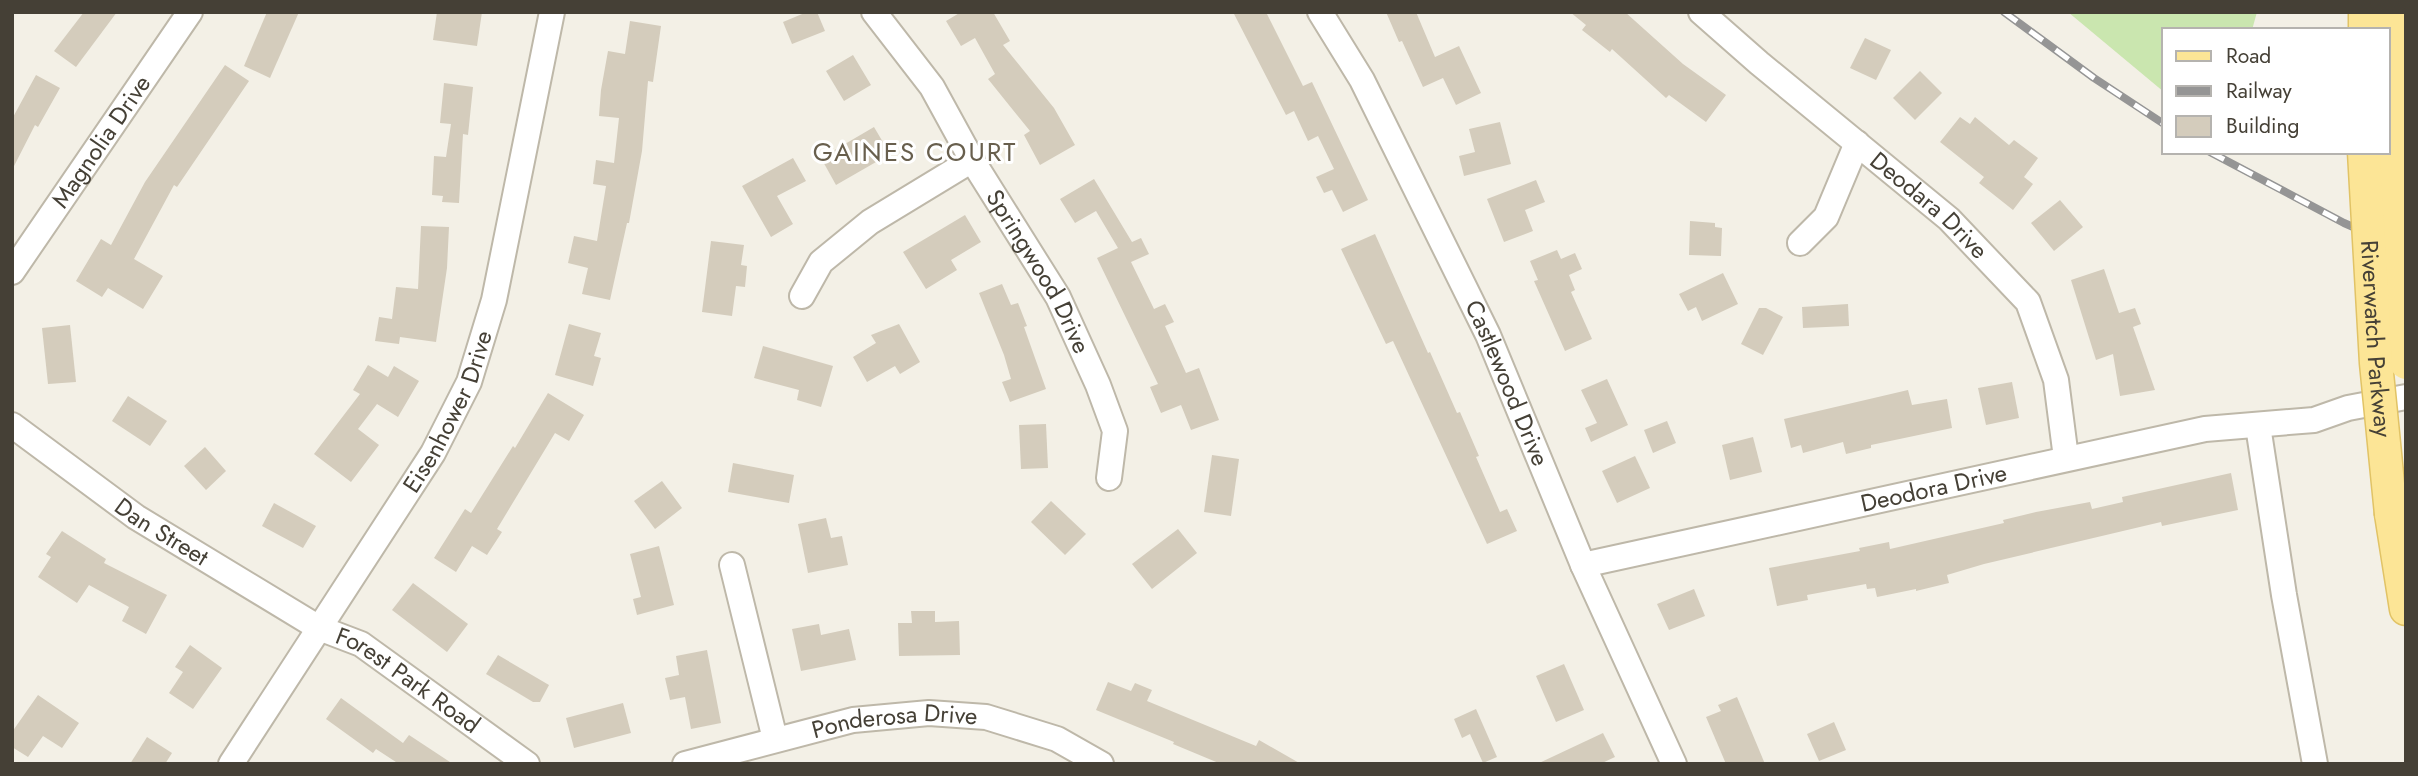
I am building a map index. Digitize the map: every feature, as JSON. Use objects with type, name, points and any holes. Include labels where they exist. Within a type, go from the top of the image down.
[{"type":"main road","name":"Riverwatch Parkway","points":[[2395,12],[2394,141],[2406,362]]},
{"type":"main road","name":"Riverwatch Parkway","points":[[2364,154],[2376,363],[2391,514],[2406,609]]},
{"type":"street","name":"Magnolia Drive","points":[[12,272],[190,12]]},
{"type":"street","name":"Eisenhower Drive","points":[[231,764],[433,453],[469,382],[494,300],[552,12]]},
{"type":"street","name":"Springwood Drive","points":[[874,12],[932,87],[972,160],[1058,297],[1098,385],[1115,431],[1110,478]]},
{"type":"street","name":"Castlewood Drive","points":[[1320,12],[1362,80],[1488,335],[1583,565],[1674,764]]},
{"type":"street","name":"Deodara Drive","points":[[1701,12],[1949,219],[2028,302],[2056,380],[2066,458]]},
{"type":"street","points":[[1800,243],[1826,217],[1857,143]]},
{"type":"street","points":[[802,296],[821,262],[870,222],[972,160]]},
{"type":"street","name":"Deodora Drive","points":[[1583,565],[2205,429],[2314,420],[2348,408],[2406,397]]},
{"type":"street","name":"Dan Street","points":[[12,425],[136,517],[320,628]]},
{"type":"street","points":[[2258,426],[2284,595],[2315,764]]},
{"type":"street","points":[[732,565],[775,739]]},
{"type":"street","name":"Forest Park Road","points":[[320,628],[361,644],[527,764]]},
{"type":"street","name":"Ponderosa Drive","points":[[685,764],[853,720],[929,713],[986,717],[1010,724],[1057,738],[1101,764]]},
{"type":"green space","points":[[2068,12],[2257,12],[2253,28],[2162,28],[2162,90]]},
{"type":"building","points":[[84,12],[117,12],[76,67],[54,51]]},
{"type":"building","points":[[267,12],[299,12],[270,78],[244,66]]},
{"type":"building","points":[[437,12],[482,12],[477,46],[433,40]]},
{"type":"building","points":[[807,12],[817,12],[825,31],[792,44],[783,22]]},
{"type":"building","points":[[961,12],[993,12],[1010,41],[1003,45],[1054,108],[1075,145],[1040,165],[1024,135],[1030,131],[988,79],[995,74],[975,38],[961,46],[946,21]]},
{"type":"building","points":[[1233,12],[1266,12],[1303,86],[1312,82],[1368,200],[1343,212],[1332,190],[1324,193],[1316,177],[1334,169],[1318,136],[1308,141],[1294,111],[1286,115]]},
{"type":"building","points":[[1386,12],[1416,12],[1435,57],[1459,46],[1481,93],[1456,105],[1443,78],[1423,87]]},
{"type":"building","points":[[1570,12],[1625,12],[1683,64],[1726,95],[1706,122],[1669,95],[1666,98],[1612,49],[1610,52],[1582,30],[1586,25]]},
{"type":"building","points":[[630,21],[661,26],[653,82],[648,81],[642,151],[629,223],[610,300],[582,294],[588,268],[568,263],[574,236],[597,241],[606,186],[593,184],[596,160],[614,163],[619,118],[599,116],[601,90],[608,51],[625,54]]},
{"type":"building","points":[[1865,38],[1891,50],[1876,80],[1850,68]]},
{"type":"building","points":[[853,55],[871,85],[844,101],[826,71]]},
{"type":"building","points":[[225,65],[249,81],[177,187],[174,185],[134,259],[163,276],[143,309],[108,288],[102,297],[76,281],[101,239],[111,245],[145,182]]},
{"type":"building","points":[[1920,71],[1942,93],[1915,120],[1893,98]]},
{"type":"building","points":[[36,75],[60,88],[38,127],[35,125],[12,170],[12,119]]},
{"type":"building","points":[[444,83],[473,87],[468,135],[463,134],[459,203],[442,202],[443,196],[432,195],[434,156],[446,157],[451,124],[440,123]]},
{"type":"building","points":[[1960,117],[1970,124],[1975,117],[2009,145],[2014,140],[2038,158],[2024,177],[2033,184],[2013,210],[1979,183],[1984,177],[1940,142]]},
{"type":"building","points":[[1500,122],[1511,164],[1464,176],[1459,156],[1475,152],[1469,129]]},
{"type":"building","points":[[874,127],[890,154],[836,185],[821,158]]},
{"type":"building","points":[[793,158],[806,181],[777,196],[793,224],[771,237],[742,186]]},
{"type":"building","points":[[1094,179],[1132,242],[1141,238],[1149,254],[1131,262],[1154,309],[1165,304],[1174,322],[1165,326],[1186,373],[1199,368],[1219,420],[1191,430],[1181,405],[1161,413],[1150,387],[1158,384],[1097,258],[1118,248],[1096,211],[1075,223],[1060,199]]},
{"type":"building","points":[[1536,180],[1545,202],[1525,210],[1533,231],[1504,242],[1487,199]]},
{"type":"building","points":[[2060,200],[2083,227],[2054,251],[2031,223]]},
{"type":"building","points":[[965,215],[981,242],[951,260],[957,270],[926,289],[903,252]]},
{"type":"building","points":[[1690,221],[1715,223],[1715,227],[1722,228],[1721,256],[1689,255]]},
{"type":"building","points":[[421,226],[449,227],[447,268],[436,342],[400,337],[399,344],[375,341],[379,317],[392,319],[396,287],[418,289]]},
{"type":"building","points":[[1375,234],[1428,353],[1430,352],[1457,413],[1460,412],[1500,512],[1507,509],[1517,531],[1487,544],[1393,341],[1386,344],[1341,249]]},
{"type":"building","points":[[711,241],[744,245],[741,265],[747,266],[745,287],[736,286],[732,316],[702,312]]},
{"type":"building","points":[[1557,250],[1561,259],[1575,253],[1582,269],[1569,275],[1575,290],[1571,292],[1592,339],[1565,351],[1534,281],[1538,280],[1530,261]]},
{"type":"building","points":[[2104,269],[2119,313],[2135,308],[2141,324],[2133,327],[2155,390],[2120,396],[2113,354],[2096,360],[2071,280]]},
{"type":"building","points":[[1723,273],[1738,304],[1702,321],[1696,307],[1688,311],[1679,294]]},
{"type":"building","points":[[1002,284],[1011,305],[1018,303],[1046,389],[1010,402],[1002,382],[1011,379],[979,293]]},
{"type":"building","points":[[1848,304],[1849,326],[1803,328],[1802,307]]},
{"type":"building","points":[[1759,308],[1766,308],[1783,317],[1763,355],[1741,344]]},
{"type":"building","points":[[569,324],[601,333],[594,356],[601,358],[593,386],[555,375]]},
{"type":"building","points":[[899,324],[920,362],[900,374],[895,366],[867,382],[853,357],[876,343],[871,335]]},
{"type":"building","points":[[70,325],[76,382],[48,384],[42,328]]},
{"type":"building","points":[[763,346],[833,366],[821,407],[797,400],[799,390],[754,378]]},
{"type":"building","points":[[368,365],[388,377],[394,366],[419,381],[398,417],[377,404],[358,429],[379,445],[351,482],[314,454],[360,394],[353,390]]},
{"type":"building","points":[[1607,379],[1628,425],[1591,442],[1585,428],[1597,423],[1581,390]]},
{"type":"building","points":[[2012,382],[2019,418],[1986,425],[1978,388]]},
{"type":"building","points":[[1908,390],[1912,405],[1947,399],[1952,428],[1871,445],[1871,448],[1846,454],[1843,442],[1803,453],[1801,445],[1791,448],[1784,419]]},
{"type":"building","points":[[548,393],[584,415],[569,441],[555,433],[497,529],[502,532],[487,555],[472,546],[456,572],[434,558],[465,509],[471,513]]},
{"type":"building","points":[[128,396],[167,421],[150,446],[112,421]]},
{"type":"building","points":[[1667,421],[1676,443],[1653,453],[1644,430]]},
{"type":"building","points":[[1046,424],[1048,468],[1021,469],[1019,425]]},
{"type":"building","points":[[1753,437],[1762,472],[1730,480],[1722,445]]},
{"type":"building","points":[[205,447],[226,471],[206,490],[184,466]]},
{"type":"building","points":[[1212,455],[1239,459],[1231,516],[1204,512]]},
{"type":"building","points":[[1635,456],[1650,488],[1617,503],[1602,471]]},
{"type":"building","points":[[733,463],[794,475],[789,503],[728,492]]},
{"type":"building","points":[[2231,473],[2238,510],[2162,526],[2161,522],[1984,564],[1947,575],[1949,583],[1916,591],[1877,597],[1875,588],[1867,589],[1866,584],[1807,595],[1808,600],[1777,606],[1769,568],[1860,551],[1859,548],[1889,542],[1890,549],[2004,523],[2003,520],[2036,512],[2090,502],[2092,509],[2123,502],[2122,497]]},
{"type":"building","points":[[662,481],[682,508],[655,529],[634,501]]},
{"type":"building","points":[[1051,501],[1086,534],[1065,555],[1031,522]]},
{"type":"building","points":[[274,503],[316,526],[303,548],[262,526]]},
{"type":"building","points":[[826,518],[831,538],[842,536],[848,565],[808,573],[798,524]]},
{"type":"building","points":[[1178,529],[1197,553],[1152,589],[1132,564]]},
{"type":"building","points":[[62,531],[106,559],[104,563],[167,595],[146,634],[122,621],[129,607],[89,585],[77,603],[38,577],[51,557],[46,554]]},
{"type":"building","points":[[659,546],[674,605],[637,615],[633,599],[641,597],[630,554]]},
{"type":"building","points":[[413,583],[468,624],[447,652],[392,610]]},
{"type":"building","points":[[1694,589],[1705,616],[1669,630],[1657,604]]},
{"type":"building","points":[[911,611],[935,611],[935,622],[959,621],[960,655],[899,656],[898,623],[912,623]]},
{"type":"building","points":[[819,624],[821,635],[849,629],[856,660],[801,671],[792,629]]},
{"type":"building","points":[[190,645],[222,668],[193,709],[169,693],[183,672],[175,667]]},
{"type":"building","points":[[707,650],[721,723],[691,729],[685,697],[670,700],[665,678],[679,675],[676,656]]},
{"type":"building","points":[[498,655],[549,685],[540,702],[533,702],[486,674]]},
{"type":"building","points":[[1564,664],[1584,710],[1556,722],[1536,676]]},
{"type":"building","points":[[1108,682],[1131,691],[1135,683],[1152,690],[1147,701],[1256,746],[1259,740],[1301,764],[1221,764],[1173,744],[1174,742],[1096,710]]},
{"type":"building","points":[[38,695],[79,723],[62,748],[43,736],[28,757],[12,747],[12,732]]},
{"type":"building","points":[[1737,697],[1765,764],[1726,764],[1706,717],[1721,711],[1718,705]]},
{"type":"building","points":[[341,698],[403,743],[409,735],[453,764],[399,764],[376,749],[373,753],[326,719]]},
{"type":"building","points":[[623,703],[631,733],[574,748],[566,718]]},
{"type":"building","points":[[1476,709],[1497,757],[1483,763],[1470,734],[1462,738],[1454,719]]},
{"type":"building","points":[[1834,722],[1846,750],[1819,761],[1807,734]]},
{"type":"building","points":[[1603,733],[1615,757],[1600,764],[1537,764]]},
{"type":"building","points":[[147,737],[172,753],[165,764],[130,764]]},
{"type":"railway","points":[[2004,12],[2094,78],[2162,123]]},
{"type":"railway","points":[[2214,154],[2344,223],[2406,250]]},
{"type":"district","name":"GAINES COURT","points":[[915,152]]}]
